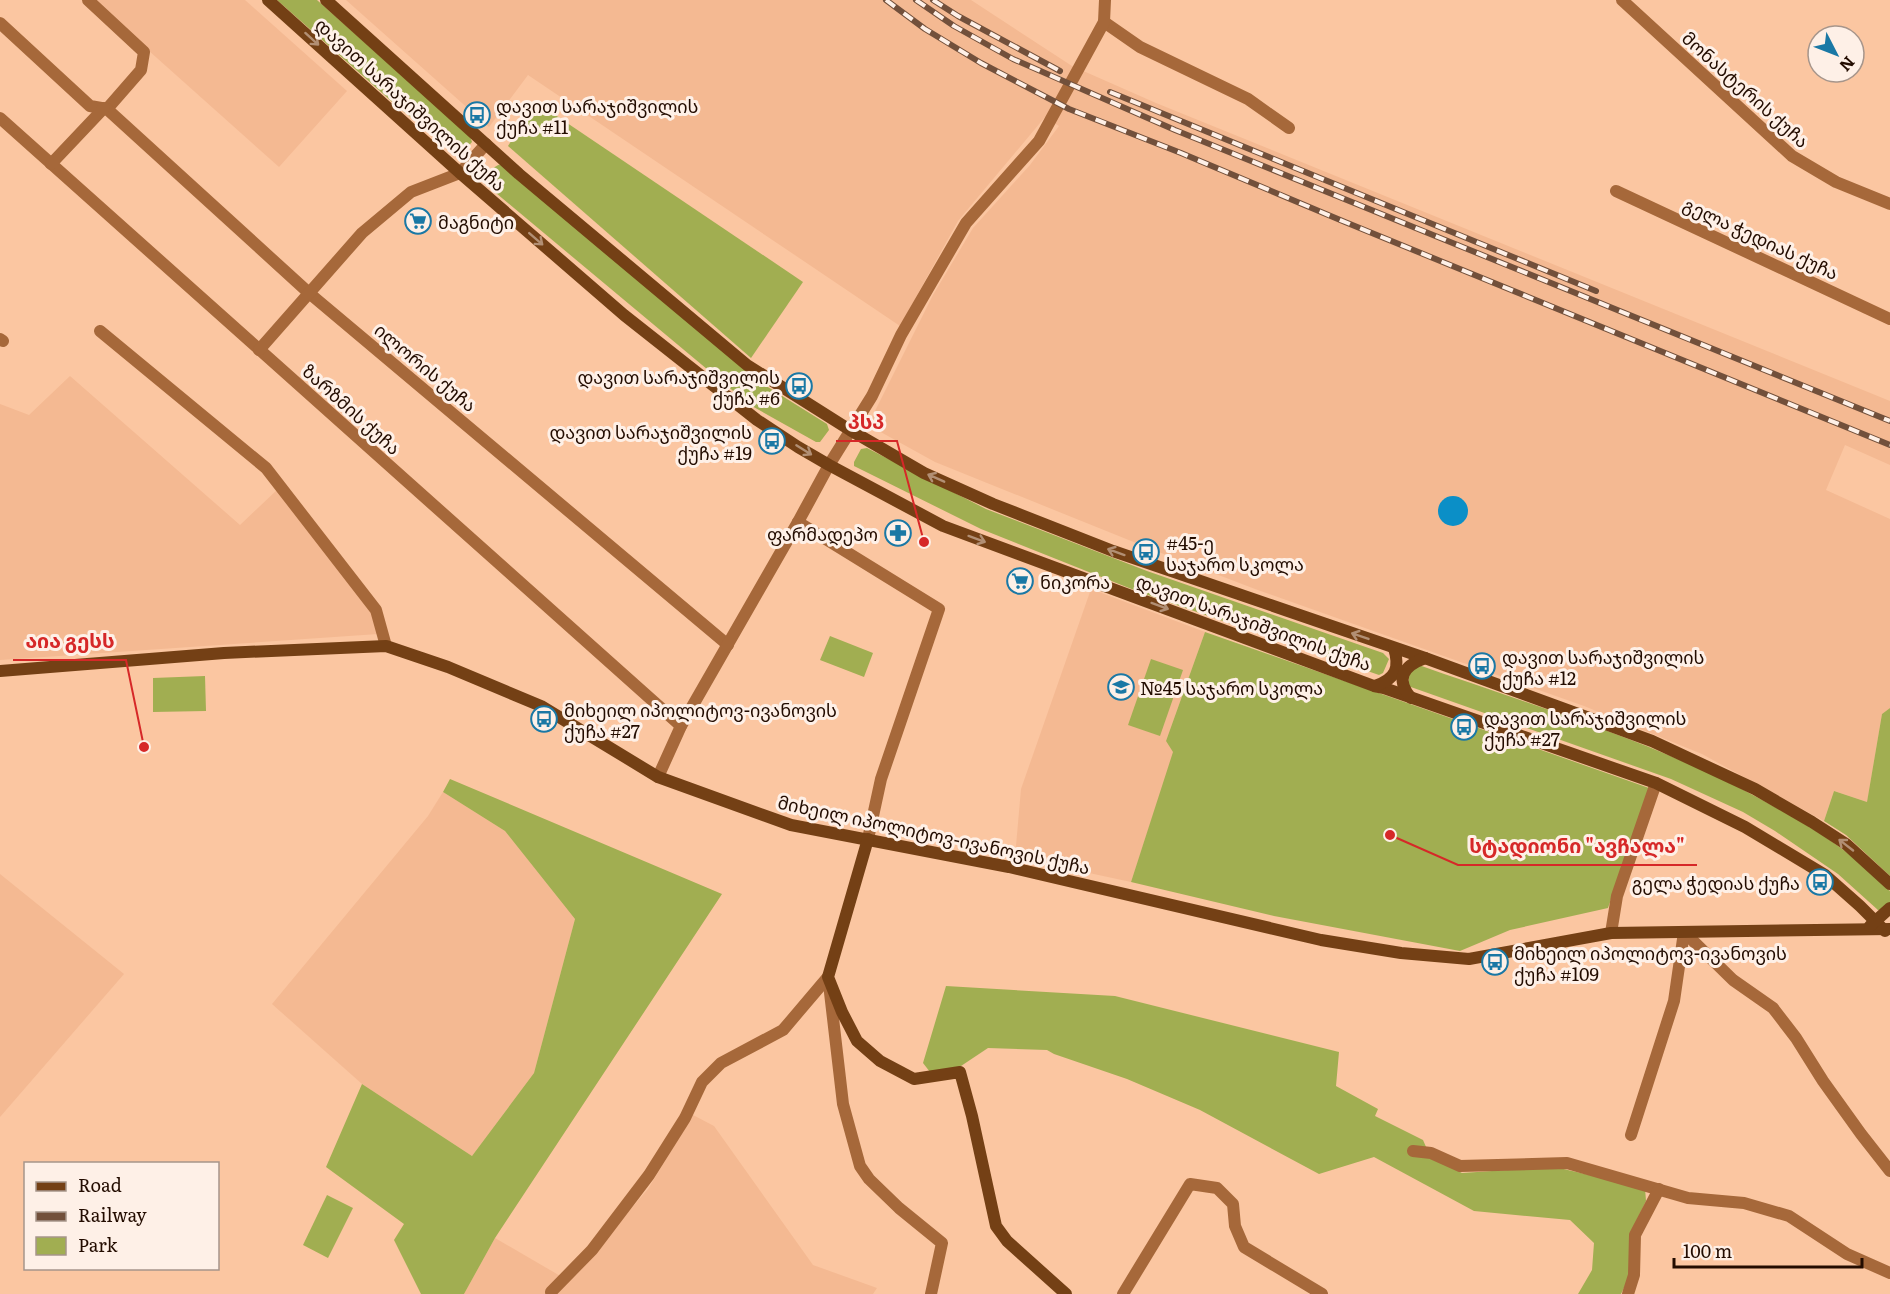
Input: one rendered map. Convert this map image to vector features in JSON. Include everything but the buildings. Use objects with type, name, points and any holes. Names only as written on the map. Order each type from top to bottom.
[{"type":"main road","name":"დავით სარაჯიშვილის ქუჩა","points":[[268,0],[460,173],[624,315],[757,420],[829,465],[943,526],[1374,686],[1656,783],[1745,827],[1825,875],[1881,929]]},
{"type":"main road","name":"დავით სარაჯიშვილის ქუჩა","points":[[326,0],[519,174],[747,365],[849,430],[924,473],[993,504],[1113,551],[1425,658],[1652,741],[1755,789],[1846,844],[1890,884]]},
{"type":"main road","name":"მიხეილ იპოლიტოვ-ივანოვის ქუჩა","points":[[0,671],[224,653],[386,646],[447,667],[541,706],[658,777],[791,825],[1010,867],[1321,940],[1401,953],[1469,959],[1611,933],[1881,929]]},
{"type":"main road","points":[[1374,686],[1386,682],[1395,673],[1398,660],[1394,648]]},
{"type":"main road","points":[[1411,698],[1403,689],[1402,677],[1408,667],[1425,658]]},
{"type":"main road","points":[[868,839],[828,977],[842,1012],[857,1041],[880,1061],[914,1079],[960,1072],[996,1226],[1007,1241],[1066,1294]]},
{"type":"main road","points":[[1881,929],[1890,908]]},
{"type":"street","points":[[51,164],[141,70],[144,52],[88,0]]},
{"type":"street","points":[[658,777],[681,726],[849,430],[872,396],[901,335],[966,223],[1039,141],[1104,22],[1105,0]]},
{"type":"street","name":"მონასტერის ქუჩა","points":[[1622,0],[1791,156],[1836,182],[1890,204]]},
{"type":"street","points":[[1104,22],[1140,47],[1248,99],[1289,128]]},
{"type":"street","name":"ილორის ქუჩა","points":[[0,23],[90,106],[105,108],[309,293],[729,645]]},
{"type":"street","name":"ზარზმის ქუჩა","points":[[0,118],[681,726]]},
{"type":"street","points":[[259,350],[362,233],[411,192],[460,173],[486,144]]},
{"type":"street","name":"გელა ჭედიას ქუჩა","points":[[1616,191],[1890,319]]},
{"type":"street","points":[[100,331],[266,468],[376,610],[386,646]]},
{"type":"street","points":[[798,522],[939,609],[881,779],[868,839]]},
{"type":"street","points":[[1611,933],[1617,896],[1656,783]]},
{"type":"street","points":[[1631,1135],[1674,1001],[1684,932]]},
{"type":"street","points":[[1684,932],[1733,980],[1773,1008],[1861,1134],[1890,1171]]},
{"type":"street","points":[[551,1292],[592,1250],[649,1175],[685,1118],[702,1082],[721,1063],[783,1030],[828,977]]},
{"type":"street","points":[[828,977],[843,1104],[860,1166],[869,1179],[899,1208],[942,1243],[931,1294]]},
{"type":"street","points":[[1413,1151],[1431,1153],[1460,1166],[1567,1163],[1688,1198],[1744,1203],[1789,1216],[1847,1254],[1890,1273]]},
{"type":"street","points":[[1123,1294],[1190,1184],[1217,1188],[1233,1204],[1235,1226],[1244,1247],[1322,1294]]},
{"type":"street","points":[[1628,1294],[1634,1275],[1635,1235],[1659,1189]]},
{"type":"shaded area","points":[[92,0],[245,0],[347,91],[279,167]]},
{"type":"shaded area","points":[[346,0],[971,0],[1072,66],[1156,103],[1890,401],[1890,465],[1845,445],[1826,490],[1890,519],[1890,708],[1882,714],[1867,802],[1834,791],[1824,821],[1702,754],[1584,706],[1255,589],[1156,551],[935,462],[868,425],[933,295],[973,228],[1030,165],[1059,126],[1045,117],[958,221],[900,326],[528,75],[489,127]]},
{"type":"shaded area","points":[[70,376],[240,525],[278,489],[368,601],[378,634],[0,660],[0,404],[29,415]]},
{"type":"shaded area","name":"№45 საჯარო სკოლა","points":[[1091,589],[1205,632],[1166,741],[1174,752],[1131,882],[1015,857],[1021,789]]},
{"type":"shaded area","points":[[443,792],[505,831],[575,919],[534,1073],[472,1156],[362,1084],[272,1004],[428,816]]},
{"type":"shaded area","points":[[0,874],[124,974],[0,1117]]},
{"type":"shaded area","points":[[693,1115],[714,1126],[813,1265],[877,1288],[873,1294],[464,1294],[495,1238],[569,1281],[648,1189]]},
{"type":"green space","points":[[277,0],[317,0],[470,136],[472,142],[462,153],[457,153],[399,108]]},
{"type":"green space","points":[[536,102],[803,282],[751,358],[508,146]]},
{"type":"green space","points":[[501,164],[763,384],[827,424],[829,430],[820,442],[816,442],[750,405],[484,183],[490,171]]},
{"type":"green space","points":[[867,448],[986,509],[1147,571],[1383,653],[1389,659],[1383,673],[1379,675],[1139,592],[981,529],[854,466],[861,449]]},
{"type":"green space","points":[[1205,632],[1649,788],[1608,908],[1510,930],[1460,951],[1274,916],[1131,882],[1173,752],[1166,741]]},
{"type":"green space","points":[[830,636],[873,653],[864,677],[820,660]]},
{"type":"green space","points":[[1151,659],[1183,670],[1160,736],[1128,725]]},
{"type":"green space","points":[[1416,664],[1637,742],[1723,780],[1800,822],[1846,852],[1890,891],[1890,903],[1883,910],[1878,910],[1838,874],[1775,831],[1743,812],[1671,779],[1408,686],[1410,668]]},
{"type":"green space","points":[[205,676],[206,711],[153,712],[153,678]]},
{"type":"green space","points":[[1890,708],[1890,876],[1846,835],[1824,821],[1834,791],[1867,802],[1882,714]]},
{"type":"green space","points":[[450,779],[722,894],[495,1238],[464,1294],[421,1294],[394,1240],[404,1224],[326,1167],[362,1084],[472,1156],[534,1073],[575,919],[505,831],[443,792]]},
{"type":"green space","points":[[946,986],[1115,996],[1339,1052],[1336,1086],[1378,1109],[1375,1116],[1423,1140],[1430,1156],[1462,1173],[1555,1167],[1645,1188],[1646,1201],[1629,1236],[1630,1276],[1621,1294],[1578,1294],[1592,1270],[1594,1243],[1570,1220],[1474,1211],[1374,1157],[1319,1174],[1200,1110],[1127,1079],[1047,1050],[988,1048],[955,1070],[930,1072],[923,1063]]},
{"type":"green space","points":[[327,1195],[353,1208],[328,1258],[303,1245]]},
{"type":"water","points":[[1453,496],[1463,501],[1468,511],[1463,521],[1453,526],[1443,521],[1438,511],[1443,501]]},
{"type":"railway","points":[[886,0],[925,29],[981,63],[1069,109],[1890,445]]},
{"type":"railway","points":[[916,0],[954,26],[1013,59],[1175,130],[1890,421]]},
{"type":"railway","points":[[933,0],[1060,71]]},
{"type":"railway","points":[[1110,92],[1596,291]]},
{"type":"place","name":"დავით სარაჯიშვილის ქუჩა #11","points":[[477,115]]},
{"type":"place","name":"მაგნიტი","points":[[418,221]]},
{"type":"place","name":"დავით სარაჯიშვილის ქუჩა #6","points":[[799,386]]},
{"type":"place","name":"დავით სარაჯიშვილის ქუჩა #19","points":[[772,441]]},
{"type":"place","name":"ფარმადეპო","points":[[898,533]]},
{"type":"place","name":"პსპ","points":[[924,542]]},
{"type":"place","name":"#45-ე საჯარო სკოლა","points":[[1146,552]]},
{"type":"place","name":"ნიკორა","points":[[1020,581]]},
{"type":"place","name":"დავით სარაჯიშვილის ქუჩა #12","points":[[1482,666]]},
{"type":"place","name":"№45 საჯარო სკოლა","points":[[1121,687]]},
{"type":"place","name":"მიხეილ იპოლიტოვ-ივანოვის ქუჩა #27","points":[[544,719]]},
{"type":"place","name":"დავით სარაჯიშვილის ქუჩა #27","points":[[1464,727]]},
{"type":"place","name":"აია გესს","points":[[144,747]]},
{"type":"place","name":"სტადიონი \"ავჩალა\"","points":[[1390,835]]},
{"type":"place","name":"გელა ჭედიას ქუჩა","points":[[1820,882]]},
{"type":"place","name":"მიხეილ იპოლიტოვ-ივანოვის ქუჩა #109","points":[[1495,962]]}]
